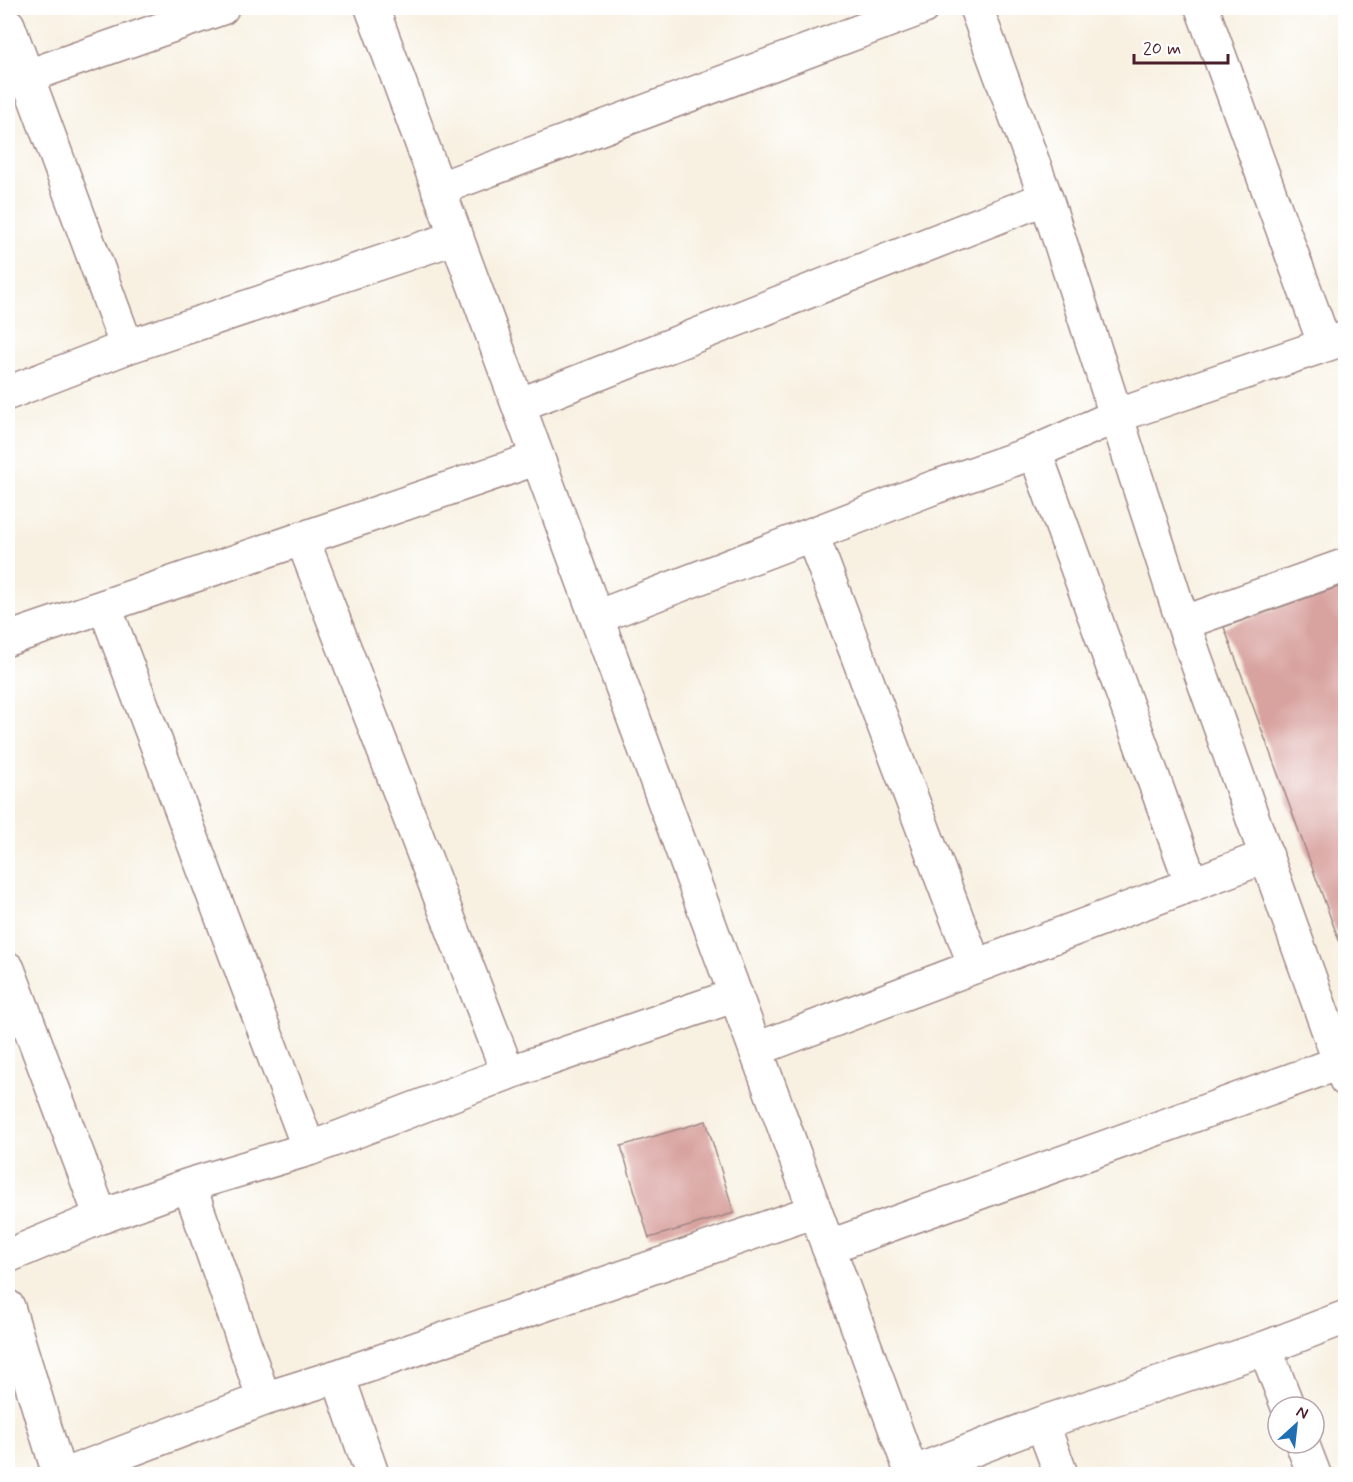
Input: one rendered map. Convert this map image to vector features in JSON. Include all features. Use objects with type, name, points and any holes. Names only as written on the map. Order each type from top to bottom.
[{"type":"street","points":[[17,80],[222,8]]},
{"type":"street","points":[[372,8],[757,1049],[911,1474],[1042,1423],[1265,1348],[1346,1317]]},
{"type":"street","points":[[438,189],[922,8]]},
{"type":"street","points":[[828,1247],[1342,1071],[1183,623],[1046,198],[976,8]]},
{"type":"street","points":[[597,617],[935,487],[1035,452],[1116,416],[1335,342],[1202,8]]},
{"type":"street","points":[[8,25],[17,80],[127,347]]},
{"type":"street","points":[[519,405],[1046,198]]},
{"type":"street","points":[[8,393],[127,347],[457,237]]},
{"type":"street","points":[[1035,452],[1192,885]]},
{"type":"street","points":[[8,639],[538,458]]},
{"type":"street","points":[[812,535],[975,966]]},
{"type":"street","points":[[302,538],[508,1073]]},
{"type":"street","points":[[1183,623],[1346,565]]},
{"type":"street","points":[[105,607],[309,1149]]},
{"type":"street","points":[[757,1049],[1267,856]]},
{"type":"street","points":[[8,969],[101,1217]]},
{"type":"street","points":[[8,1256],[101,1217],[189,1185],[309,1149],[508,1073],[736,994]]},
{"type":"street","points":[[189,1185],[264,1399]]},
{"type":"street","points":[[67,1474],[264,1399],[338,1376],[815,1210]]},
{"type":"street","points":[[8,1307],[59,1474]]},
{"type":"street","points":[[1265,1348],[1283,1395]]},
{"type":"street","points":[[338,1376],[372,1474]]},
{"type":"street","points":[[1042,1423],[1060,1474]]},
{"type":"street","points":[[1307,1455],[1314,1474]]},
{"type":"building","points":[[1346,584],[1346,957],[1345,957],[1224,627]]},
{"type":"building","points":[[706,1121],[734,1213],[649,1238],[621,1146]]}]
